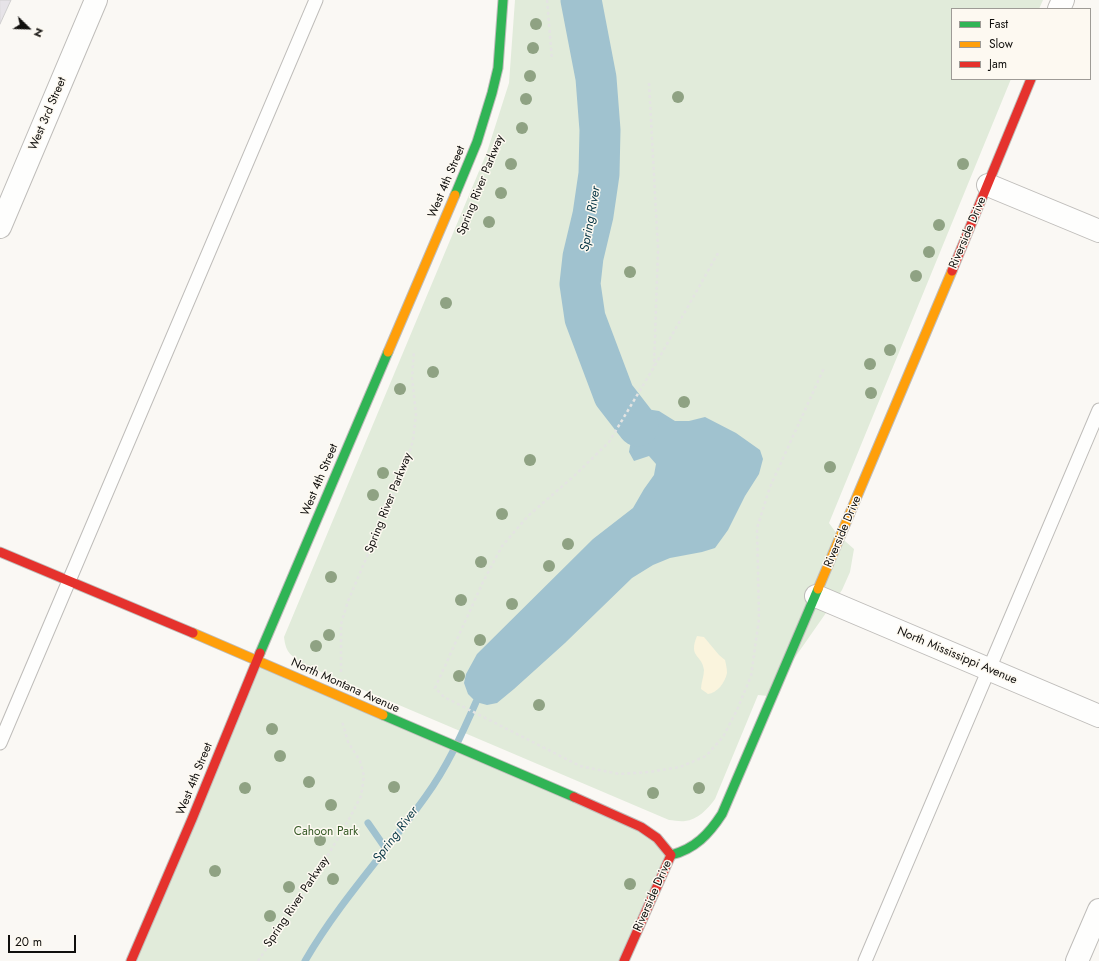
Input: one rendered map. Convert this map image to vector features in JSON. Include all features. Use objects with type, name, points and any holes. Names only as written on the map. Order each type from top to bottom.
[{"type":"street","name":"West 3rd Street","points":[[0,227],[96,0]]},
{"type":"street","name":"West 4th Street","points":[[131,961],[192,819],[257,660],[478,142],[498,68],[503,0]]},
{"type":"street","name":"Riverside Drive","points":[[624,961],[671,855],[693,848],[714,827],[722,815],[816,596],[1031,80]]},
{"type":"street","points":[[988,185],[1099,231]]},
{"type":"street","name":"North Montana Avenue","points":[[0,552],[257,660],[341,698],[627,820],[652,833],[671,855]]},
{"type":"street","name":"North Mississippi Avenue","points":[[816,596],[1099,716]]},
{"type":"street","points":[[1077,961],[1099,910]]},
{"type":"lane","points":[[0,743],[316,0]]},
{"type":"lane","points":[[865,961],[1099,410]]},
{"type":"path","points":[[547,0],[552,60]]},
{"type":"path","points":[[649,83],[658,250],[654,367]]},
{"type":"path","points":[[718,253],[654,367],[609,442],[574,476],[528,516],[502,546],[482,584],[435,688],[444,697],[456,704],[580,766],[619,774],[650,772],[680,767],[706,756],[723,737],[737,710],[751,676],[759,619],[757,528],[770,486],[824,368]]},
{"type":"path","name":"Spring River Parkway","points":[[258,961],[308,889],[361,796],[364,776],[360,761],[348,742],[341,714],[341,624],[348,601],[406,464],[413,440],[416,414],[412,378],[413,353],[415,346]]},
{"type":"green space","points":[[515,0],[1043,0],[1039,8],[951,8],[951,80],[1011,80],[829,523],[837,534],[854,549],[850,572],[842,590],[768,696],[758,695],[715,799],[709,807],[694,819],[681,821],[669,820],[305,665],[290,654],[286,647],[284,637],[487,152],[509,83]]},
{"type":"green space","name":"Cahoon Park","points":[[257,660],[627,820],[671,855],[624,961],[131,961]]},
{"type":"sand","points":[[697,636],[704,637],[725,660],[726,665],[727,673],[722,684],[717,690],[708,694],[701,689],[704,670],[694,648]]},
{"type":"water","points":[[646,409],[659,411],[675,421],[689,421],[705,417],[736,433],[760,450],[763,459],[759,474],[745,496],[728,530],[715,548],[670,558],[653,565],[632,578],[565,643],[497,703],[487,705],[476,702],[468,694],[464,683],[466,674],[477,654],[593,539],[633,508],[654,475],[656,464],[649,456],[634,461],[629,452],[635,429]]},
{"type":"building","points":[[0,0],[11,0],[0,24]]},
{"type":"waterway","name":"Spring River","points":[[581,0],[596,78],[600,130],[599,174],[593,215],[583,257],[580,284],[585,318],[614,395],[638,426]]},
{"type":"waterway","name":"Spring River","points":[[305,961],[333,918],[434,785],[454,750],[476,702]]},
{"type":"waterway","points":[[368,823],[386,849]]},
{"type":"traffic: fast","points":[[455,195],[477,142],[492,93],[498,68],[503,0]]},
{"type":"traffic: fast","points":[[260,653],[388,352]]},
{"type":"traffic: fast","points":[[671,855],[687,849],[701,840],[722,814],[818,589]]},
{"type":"traffic: fast","points":[[383,715],[574,797]]},
{"type":"traffic: slow","points":[[388,352],[455,195]]},
{"type":"traffic: slow","points":[[818,589],[952,271]]},
{"type":"traffic: slow","points":[[193,633],[383,715]]},
{"type":"traffic: jam","points":[[952,271],[1031,80]]},
{"type":"traffic: jam","points":[[0,552],[193,633]]},
{"type":"traffic: jam","points":[[131,961],[192,819],[260,653]]},
{"type":"traffic: jam","points":[[574,797],[641,827],[657,838],[671,855]]},
{"type":"traffic: jam","points":[[624,961],[671,855]]}]
